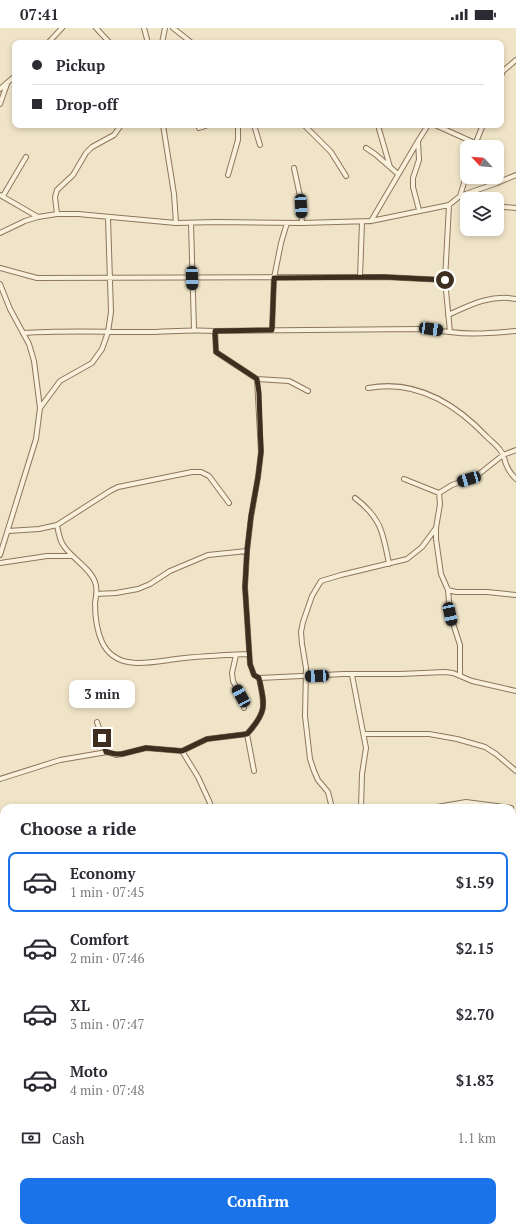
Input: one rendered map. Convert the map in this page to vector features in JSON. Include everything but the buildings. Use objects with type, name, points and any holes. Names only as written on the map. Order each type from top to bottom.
[{"type":"street","points":[[51,40],[62,28]]},
{"type":"street","points":[[96,28],[107,40]]},
{"type":"street","points":[[144,28],[147,40]]},
{"type":"street","points":[[163,40],[166,28]]},
{"type":"street","points":[[173,28],[188,40]]},
{"type":"street","points":[[504,71],[516,60]]},
{"type":"street","points":[[0,89],[12,79]]},
{"type":"street","points":[[0,104],[7,84]]},
{"type":"street","points":[[57,214],[55,197],[57,190],[73,175],[86,153],[92,147],[114,135],[119,128]]},
{"type":"street","points":[[163,128],[173,187],[176,223]]},
{"type":"street","points":[[228,175],[238,140],[238,128]]},
{"type":"street","points":[[255,128],[260,145]]},
{"type":"street","points":[[307,128],[331,152],[346,176]]},
{"type":"street","points":[[371,221],[426,128]]},
{"type":"street","points":[[441,128],[464,140]]},
{"type":"street","points":[[476,140],[482,128]]},
{"type":"street","points":[[379,129],[391,168]]},
{"type":"street","points":[[418,141],[419,160],[413,178],[413,186],[419,210]]},
{"type":"street","points":[[366,148],[398,174]]},
{"type":"street","points":[[26,157],[1,196],[38,216]]},
{"type":"street","points":[[294,168],[300,196],[302,223]]},
{"type":"street","points":[[471,192],[497,184],[516,175]]},
{"type":"street","points":[[0,233],[38,216],[57,214],[78,214],[108,218],[176,223],[362,222],[449,205],[460,196]]},
{"type":"street","points":[[449,205],[445,280],[450,332]]},
{"type":"street","points":[[504,206],[516,208]]},
{"type":"street","points":[[40,408],[60,381],[92,363],[102,348],[108,332],[111,312],[108,218]]},
{"type":"street","points":[[360,277],[362,222]]},
{"type":"street","points":[[191,223],[194,329]]},
{"type":"street","points":[[272,330],[274,278],[281,243],[287,223]]},
{"type":"street","points":[[0,268],[37,278],[384,277],[445,280]]},
{"type":"street","points":[[0,284],[10,309],[29,344],[34,361],[40,408],[36,439],[0,555]]},
{"type":"street","points":[[448,315],[480,301],[505,297],[516,299]]},
{"type":"street","points":[[23,333],[50,331],[150,332],[194,329],[215,331],[420,329],[465,334],[516,331]]},
{"type":"street","points":[[215,331],[217,354],[257,379],[289,381],[308,391]]},
{"type":"street","points":[[257,379],[259,393],[261,452],[251,516],[245,587],[249,654],[252,672],[254,675],[259,678],[445,672],[472,681],[516,691]]},
{"type":"street","points":[[368,388],[410,388],[426,392],[459,410],[481,429],[501,450],[506,464],[516,479]]},
{"type":"street","points":[[439,493],[452,485],[479,474],[503,455],[516,450]]},
{"type":"street","points":[[8,531],[39,529],[57,525],[118,487],[192,472],[201,472],[209,476],[229,503]]},
{"type":"street","points":[[404,479],[439,493]]},
{"type":"street","points":[[439,493],[440,504],[436,528],[441,574],[448,590],[450,614],[460,644],[460,676]]},
{"type":"street","points":[[355,498],[372,513],[378,521],[384,537],[389,564]]},
{"type":"street","points":[[57,525],[62,542],[92,576],[96,583],[95,611],[102,641],[106,650],[111,655],[118,659],[138,664],[159,663],[176,659],[249,654]]},
{"type":"street","points":[[331,804],[328,792],[318,780],[310,759],[305,716],[306,668],[301,632],[306,612],[321,581],[412,557],[422,547],[436,528]]},
{"type":"street","points":[[96,594],[138,590],[170,571],[208,555],[247,551]]},
{"type":"street","points":[[0,563],[47,556],[74,556]]},
{"type":"street","points":[[448,590],[456,592],[487,592],[516,595]]},
{"type":"street","points":[[236,655],[232,673],[233,681],[241,696],[244,708]]},
{"type":"street","points":[[352,675],[366,748],[362,774],[361,804]]},
{"type":"street","points":[[0,779],[60,760],[106,752],[122,754],[146,748],[182,751],[207,739],[247,734],[258,722],[264,707],[259,678]]},
{"type":"street","points":[[97,722],[106,752]]},
{"type":"street","points":[[247,734],[254,771]]},
{"type":"street","points":[[364,734],[429,734],[457,739],[485,747],[516,771]]},
{"type":"street","points":[[182,751],[198,777],[210,804]]},
{"type":"street","points":[[454,804],[466,802],[481,804]]},
{"type":"route","points":[[102,738],[106,752],[116,754],[133,752],[146,748],[182,751],[214,737],[247,734],[262,715],[264,707],[261,684],[259,678],[252,672],[250,664],[245,587],[251,516],[261,452],[259,393],[257,379],[217,354],[215,331],[272,330],[274,278],[384,277],[445,280]]}]
